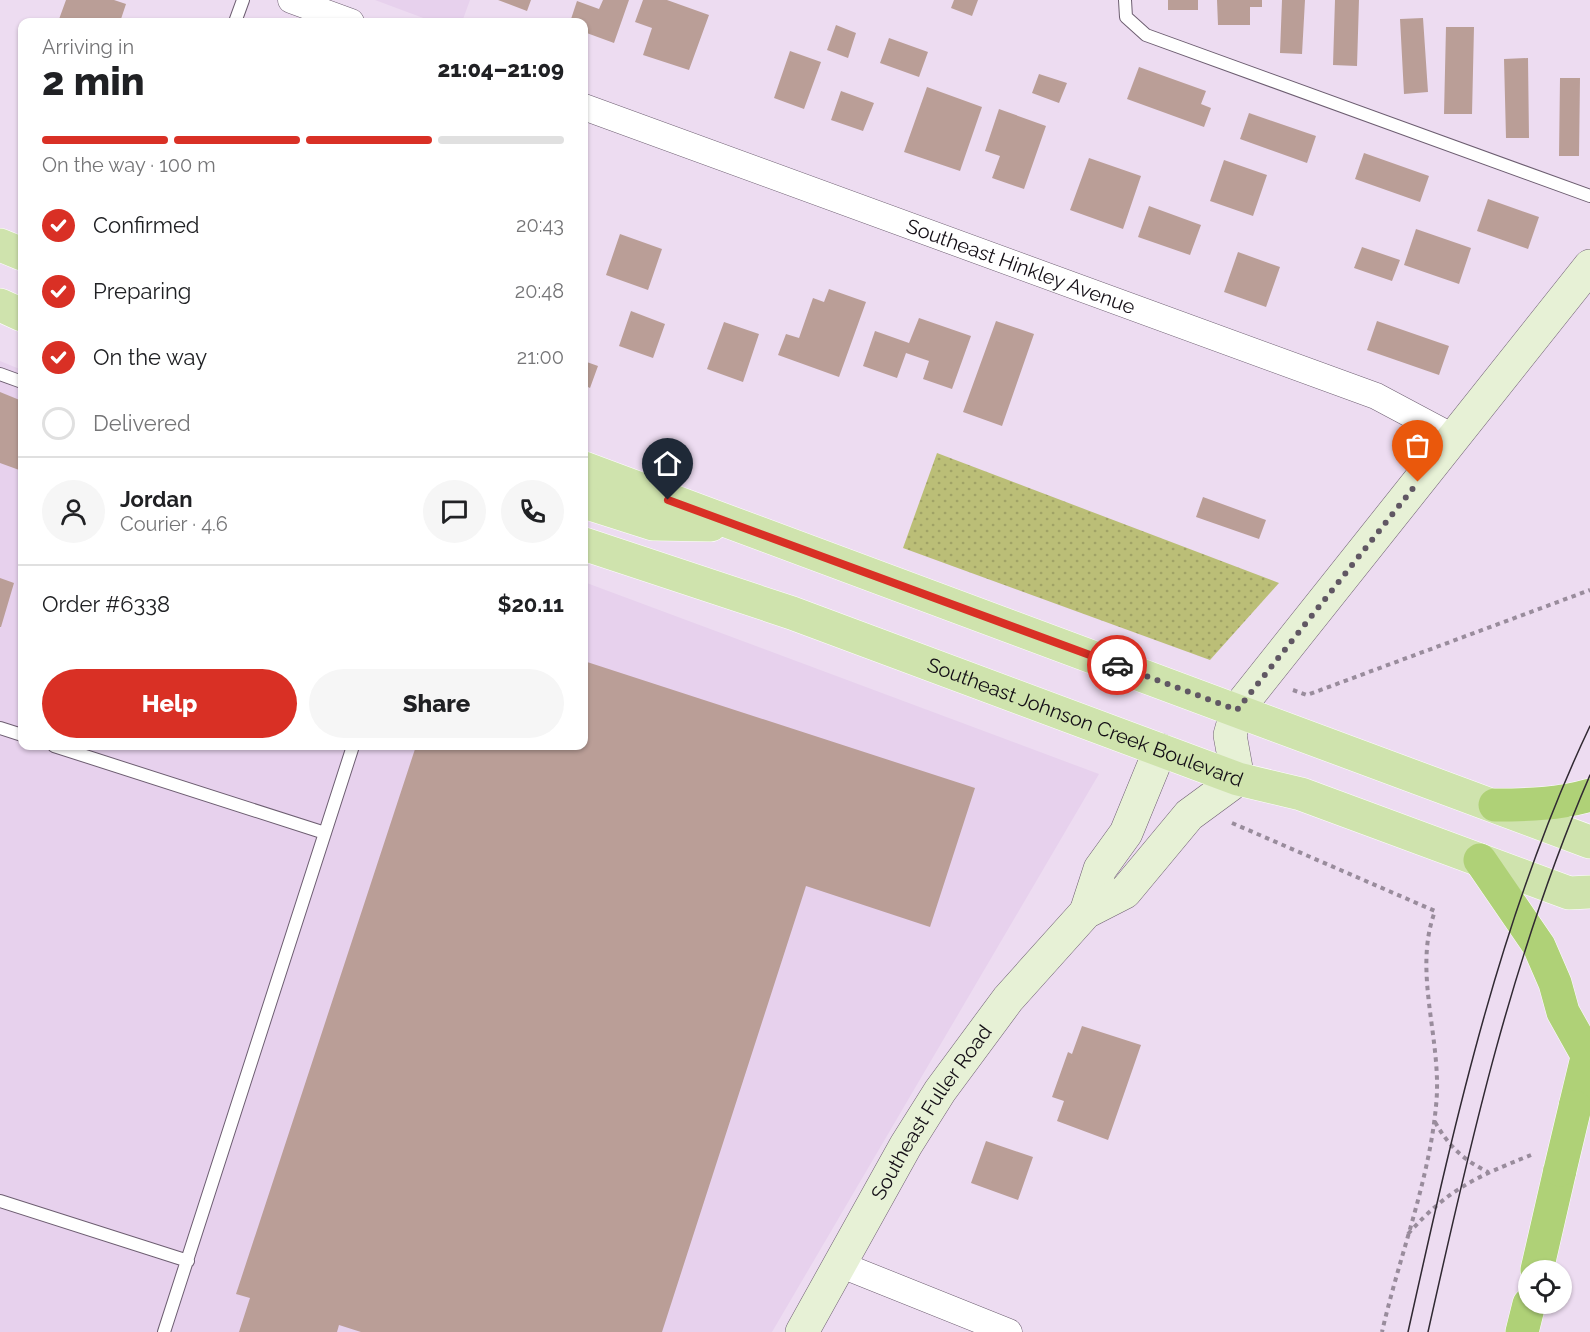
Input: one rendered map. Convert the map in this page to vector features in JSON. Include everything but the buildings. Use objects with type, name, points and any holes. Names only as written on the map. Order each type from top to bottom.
[{"type":"highway","points":[[1495,806],[1536,805],[1570,801],[1590,795]]},
{"type":"highway","points":[[1480,860],[1539,946],[1555,983],[1563,1012],[1589,1050],[1539,1260]]},
{"type":"highway","points":[[1522,1332],[1526,1314]]},
{"type":"main road","points":[[0,245],[18,252]]},
{"type":"main road","points":[[0,305],[18,313]]},
{"type":"main road","points":[[0,317],[18,322]]},
{"type":"main road","points":[[588,470],[1590,842]]},
{"type":"main road","points":[[588,503],[653,524],[733,525]]},
{"type":"main road","name":"Southeast Johnson Creek Boulevard","points":[[588,545],[792,613],[1238,779],[1301,794],[1569,893],[1590,892]]},
{"type":"street","points":[[291,0],[340,18]]},
{"type":"street","name":"Southeast Hinkley Avenue","points":[[588,108],[1376,396],[1454,437]]},
{"type":"street","points":[[1238,779],[1230,735],[1237,710],[1590,266]]},
{"type":"street","name":"Southeast Fuller Road","points":[[1086,912],[1101,869],[1126,833],[1160,750]]},
{"type":"street","name":"Southeast Fuller Road","points":[[802,1332],[940,1090],[1027,975],[1086,912],[1125,892],[1189,815],[1238,779]]},
{"type":"street","points":[[839,1264],[1009,1332]]},
{"type":"lane","points":[[236,18],[243,0]]},
{"type":"lane","points":[[1125,0],[1126,17],[1146,35],[1590,196]]},
{"type":"lane","points":[[0,374],[18,381]]},
{"type":"lane","points":[[0,728],[18,734]]},
{"type":"lane","points":[[66,750],[325,833]]},
{"type":"lane","points":[[164,1332],[352,750]]},
{"type":"lane","points":[[0,1201],[188,1261]]},
{"type":"path","points":[[1307,695],[1590,590]]},
{"type":"path","points":[[1230,822],[1435,911],[1426,943],[1437,1104],[1382,1332]]},
{"type":"path","points":[[1407,1234],[1433,1206],[1488,1172],[1467,1162],[1442,1135],[1434,1121]]},
{"type":"shaded area","points":[[375,0],[470,0],[463,18],[423,18]]},
{"type":"shaded area","points":[[0,361],[18,368],[18,750],[588,750],[588,583],[1099,774],[772,1332],[0,1332]]},
{"type":"green space","points":[[937,453],[1279,583],[1210,660],[903,548]]},
{"type":"tram line","points":[[1408,1332],[1443,1177],[1482,1024],[1530,873],[1558,799],[1590,726]]},
{"type":"tram line","points":[[1428,1332],[1477,1120],[1516,980],[1538,911],[1590,775]]},
{"type":"way so far","points":[[1117,665],[1237,710],[1418,482]]},
{"type":"route","points":[[668,500],[1117,665]]}]
